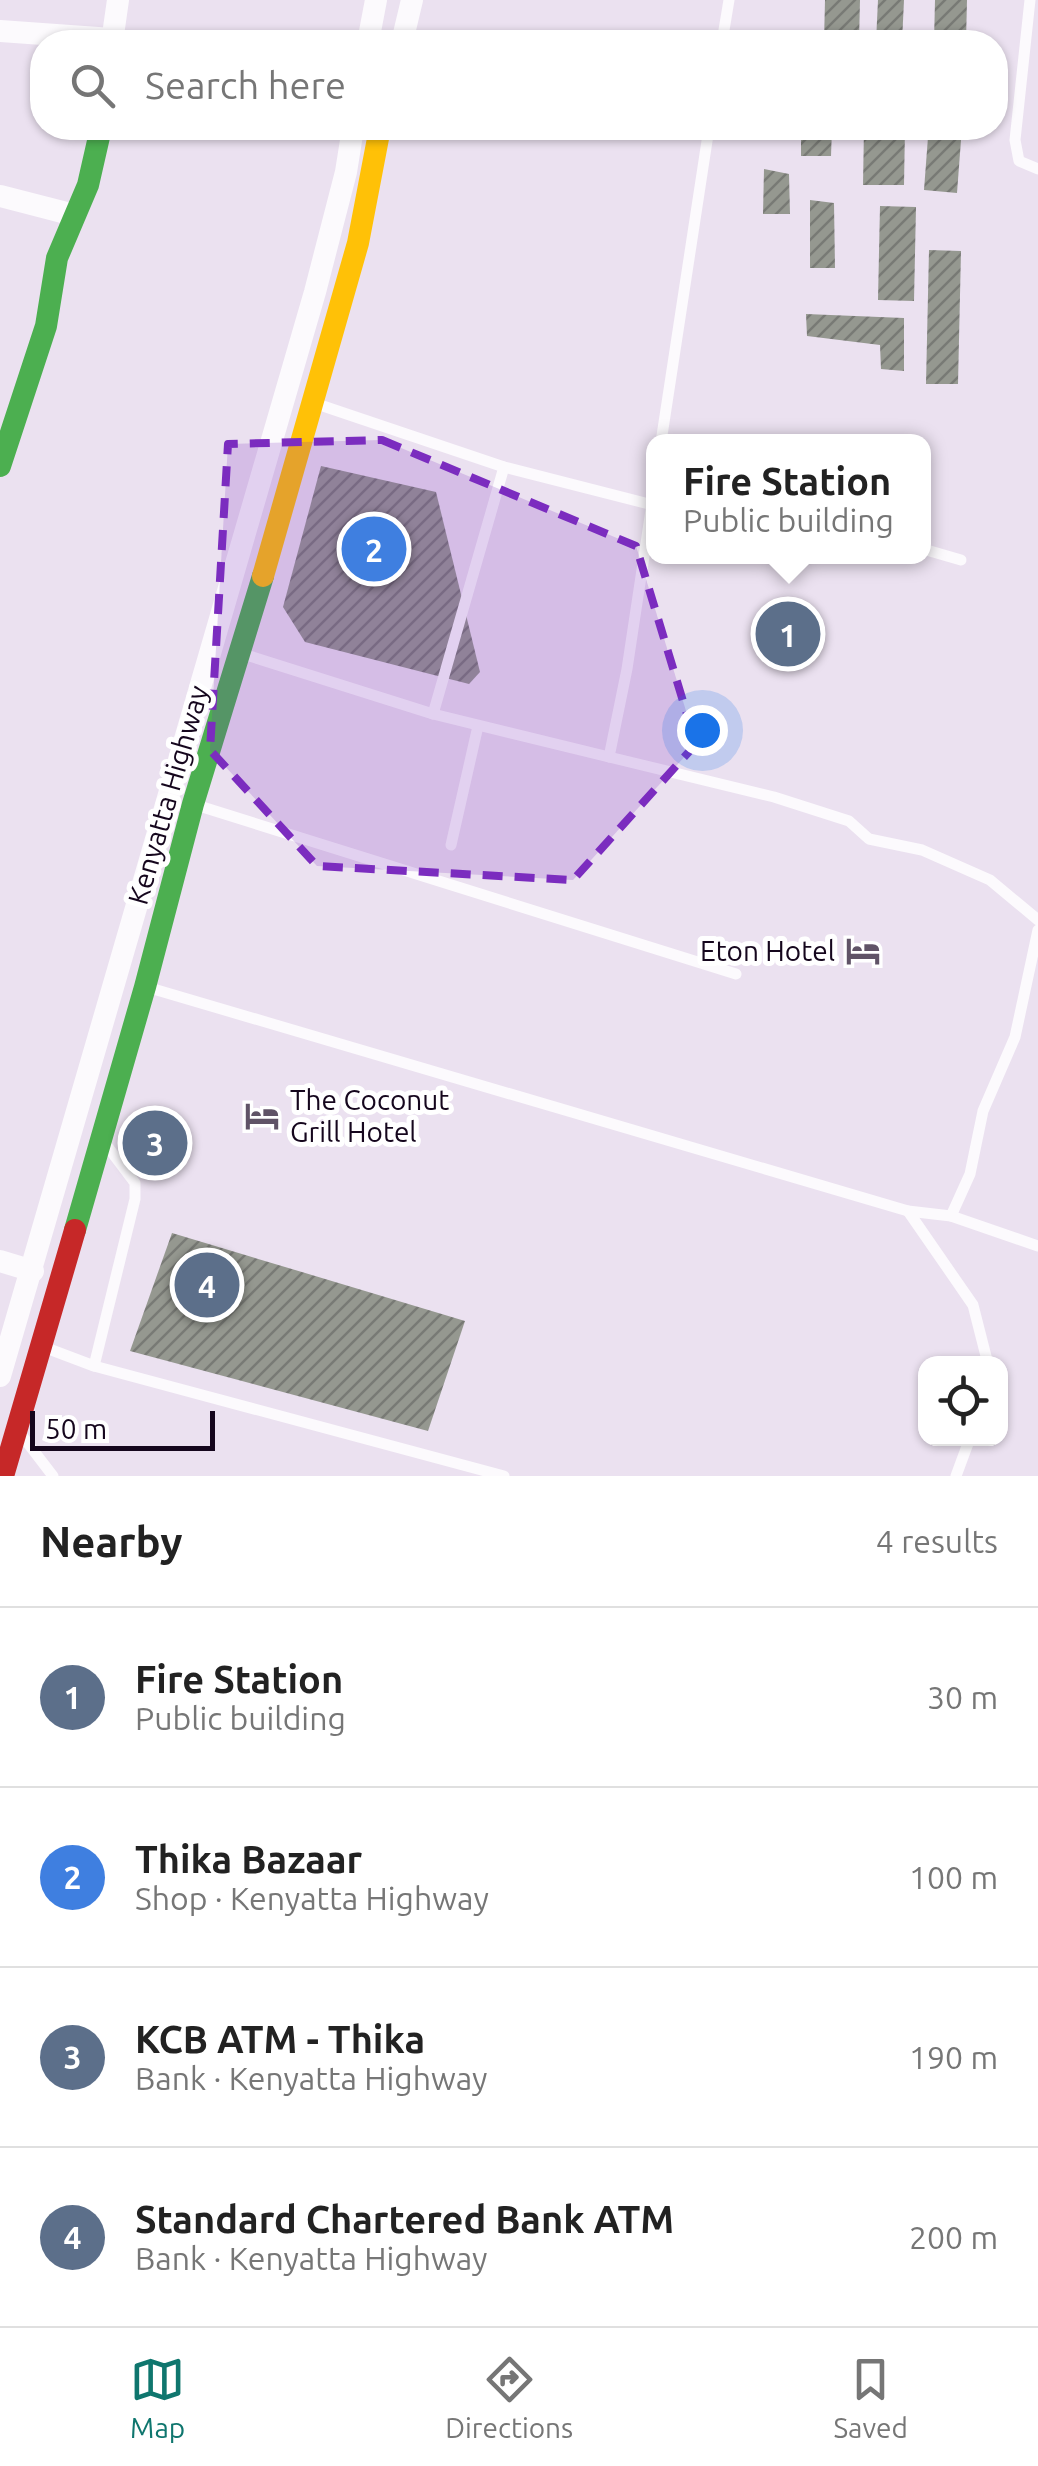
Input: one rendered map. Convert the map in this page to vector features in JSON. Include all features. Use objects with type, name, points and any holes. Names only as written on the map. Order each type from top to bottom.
[{"type":"street","points":[[114,30],[118,0]]},
{"type":"street","points":[[370,30],[376,0]]},
{"type":"street","points":[[405,30],[412,0]]},
{"type":"street","points":[[0,31],[30,34]]},
{"type":"street","points":[[0,466],[46,326],[57,258],[88,184],[98,140]]},
{"type":"street","name":"Kenyatta Highway","points":[[0,1376],[315,292],[351,140]]},
{"type":"street","name":"Kenyatta Highway","points":[[3,1476],[145,987],[193,804],[241,653],[358,243],[378,140]]},
{"type":"street","points":[[0,196],[74,216]]},
{"type":"street","points":[[0,1261],[33,1270]]},
{"type":"lane","points":[[724,30],[728,0]]},
{"type":"lane","points":[[1030,0],[1015,140],[1019,161],[1038,169]]},
{"type":"lane","points":[[663,434],[707,140]]},
{"type":"lane","points":[[313,402],[504,467],[646,503]]},
{"type":"lane","points":[[432,714],[504,467]]},
{"type":"lane","points":[[609,758],[646,544]]},
{"type":"lane","points":[[931,551],[961,560]]},
{"type":"lane","points":[[241,653],[432,714],[774,796],[848,820],[870,838],[922,850],[990,880],[1038,920]]},
{"type":"lane","points":[[451,846],[478,726]]},
{"type":"lane","points":[[193,804],[736,974]]},
{"type":"lane","points":[[950,1216],[970,1174],[984,1110],[1014,1037],[1038,930]]},
{"type":"lane","points":[[145,987],[908,1211],[950,1216],[1038,1246]]},
{"type":"lane","points":[[94,1366],[136,1182],[101,1139]]},
{"type":"lane","points":[[908,1211],[973,1305],[986,1356]]},
{"type":"lane","points":[[40,1346],[94,1366],[504,1476]]},
{"type":"lane","points":[[17,1429],[54,1476]]},
{"type":"lane","points":[[956,1476],[967,1446]]},
{"type":"highlighted area","points":[[382,440],[636,546],[696,744],[573,880],[317,866],[210,750],[228,444]]},
{"type":"building","points":[[825,0],[860,0],[859,30],[824,30]]},
{"type":"building","points":[[878,0],[904,0],[903,30],[877,30]]},
{"type":"building","points":[[935,0],[967,0],[966,30],[934,30]]},
{"type":"building","points":[[801,140],[832,140],[831,156],[801,156]]},
{"type":"building","points":[[864,140],[905,140],[904,185],[863,185]]},
{"type":"building","points":[[928,140],[961,140],[957,193],[924,190]]},
{"type":"building","points":[[764,169],[789,174],[790,214],[763,214]]},
{"type":"building","points":[[810,200],[834,203],[835,268],[810,268]]},
{"type":"building","points":[[880,206],[916,207],[914,301],[878,300]]},
{"type":"building","points":[[929,250],[961,251],[958,384],[926,384]]},
{"type":"building","points":[[806,314],[904,318],[904,371],[881,369],[880,345],[807,336]]},
{"type":"building","points":[[321,466],[436,492],[480,672],[469,684],[305,642],[283,607]]},
{"type":"building","points":[[172,1233],[465,1321],[428,1431],[130,1351]]},
{"type":"traffic: fast","points":[[0,466],[46,326],[57,258],[88,185],[98,140]]},
{"type":"traffic: fast","points":[[75,1230],[193,804],[263,576]]},
{"type":"traffic: slow","points":[[263,576],[358,243],[378,140]]},
{"type":"traffic: jam","points":[[3,1476],[75,1230]]},
{"type":"place","name":"Thika Bazaar","points":[[374,549]]},
{"type":"place","name":"Fire Station","points":[[788,634]]},
{"type":"place","name":"Eton Hotel","points":[[863,951]]},
{"type":"place","name":"The Coconut Grill Hotel","points":[[262,1116]]},
{"type":"place","name":"KCB ATM - Thika","points":[[155,1143]]},
{"type":"place","name":"Standard Chartered Bank ATM","points":[[207,1285]]}]
